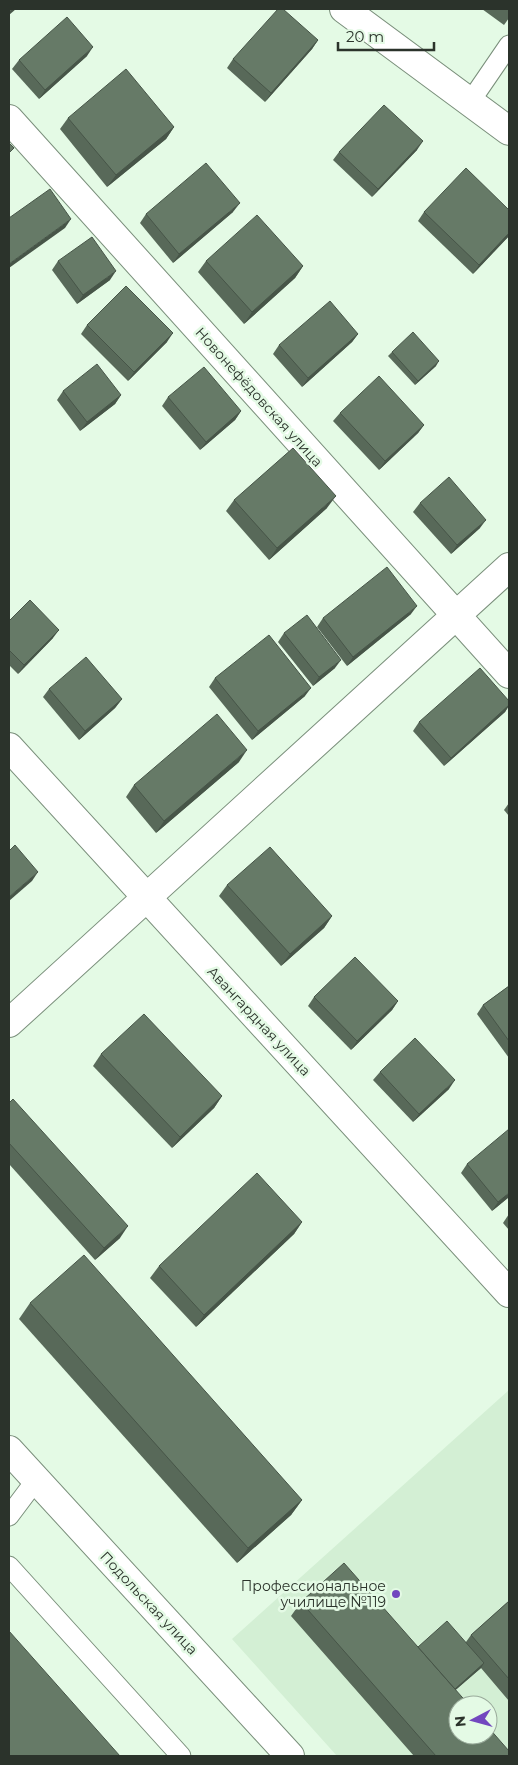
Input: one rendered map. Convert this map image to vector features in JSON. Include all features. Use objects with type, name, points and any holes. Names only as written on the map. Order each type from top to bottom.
[{"type":"street","points":[[344,9],[509,131]]},
{"type":"street","name":"Новонефёдовская улица","points":[[9,120],[509,674]]},
{"type":"street","points":[[9,1023],[509,567]]},
{"type":"street","name":"Авангардная улица","points":[[9,747],[509,1293]]},
{"type":"street","name":"Подольская улица","points":[[9,1450],[290,1756]]},
{"type":"lane","points":[[470,102],[509,45]]},
{"type":"lane","points":[[9,1516],[36,1480]]},
{"type":"lane","points":[[9,1566],[181,1756]]},
{"type":"shaded area","name":"Профессиональное училище №119","points":[[509,1390],[509,1756],[337,1756],[232,1639]]},
{"type":"building","points":[[278,9],[283,9],[318,40],[271,93],[233,59]]},
{"type":"building","points":[[67,17],[93,47],[45,90],[19,60]]},
{"type":"building","points":[[126,69],[174,127],[116,175],[68,118]]},
{"type":"building","points":[[384,105],[423,141],[378,189],[339,152]]},
{"type":"building","points":[[9,143],[14,148],[9,153]]},
{"type":"building","points":[[206,163],[240,203],[179,254],[146,214]]},
{"type":"building","points":[[466,168],[509,210],[509,233],[479,265],[424,212]]},
{"type":"building","points":[[50,189],[71,219],[9,264],[9,218]]},
{"type":"building","points":[[257,215],[303,266],[252,312],[206,261]]},
{"type":"building","points":[[92,237],[116,271],[83,295],[58,261]]},
{"type":"building","points":[[126,286],[173,333],[134,372],[87,325]]},
{"type":"building","points":[[330,301],[358,334],[308,378],[279,345]]},
{"type":"building","points":[[413,332],[439,361],[418,381],[392,352]]},
{"type":"building","points":[[97,364],[121,395],[87,422],[63,391]]},
{"type":"building","points":[[204,367],[241,411],[206,442],[168,397]]},
{"type":"building","points":[[379,376],[424,425],[385,461],[340,413]]},
{"type":"building","points":[[293,448],[336,496],[277,548],[234,500]]},
{"type":"building","points":[[449,477],[486,520],[457,545],[420,503]]},
{"type":"building","points":[[387,567],[417,606],[353,657],[323,618]]},
{"type":"building","points":[[30,600],[59,630],[24,665],[9,650],[9,621]]},
{"type":"building","points":[[307,615],[341,660],[319,677],[284,633]]},
{"type":"building","points":[[269,635],[311,688],[258,731],[215,678]]},
{"type":"building","points":[[86,657],[122,699],[85,731],[49,689]]},
{"type":"building","points":[[480,668],[509,701],[509,705],[451,758],[419,722]]},
{"type":"building","points":[[217,714],[247,750],[164,821],[134,785]]},
{"type":"building","points":[[15,845],[38,872],[9,897],[9,851]]},
{"type":"building","points":[[270,847],[332,916],[290,954],[227,885]]},
{"type":"building","points":[[355,957],[398,1001],[357,1041],[314,997]]},
{"type":"building","points":[[509,986],[509,1041],[483,1005]]},
{"type":"building","points":[[144,1014],[222,1096],[180,1137],[101,1054]]},
{"type":"building","points":[[415,1038],[455,1080],[419,1114],[380,1072]]},
{"type":"building","points":[[13,1099],[128,1226],[104,1248],[9,1143],[9,1103]]},
{"type":"building","points":[[509,1129],[509,1193],[498,1202],[467,1164]]},
{"type":"building","points":[[257,1173],[302,1222],[204,1315],[159,1266]]},
{"type":"building","points":[[84,1255],[302,1500],[248,1548],[30,1303]]},
{"type":"building","points":[[344,1563],[460,1695],[448,1695],[448,1745],[498,1745],[498,1738],[509,1751],[509,1756],[436,1756],[301,1602]]},
{"type":"building","points":[[509,1601],[509,1679],[471,1635]]},
{"type":"building","points":[[447,1621],[484,1663],[455,1689],[418,1647]]},
{"type":"building","points":[[9,1631],[120,1756],[9,1756]]},
{"type":"place","name":"Профессиональное училище №119","points":[[396,1594]]}]
